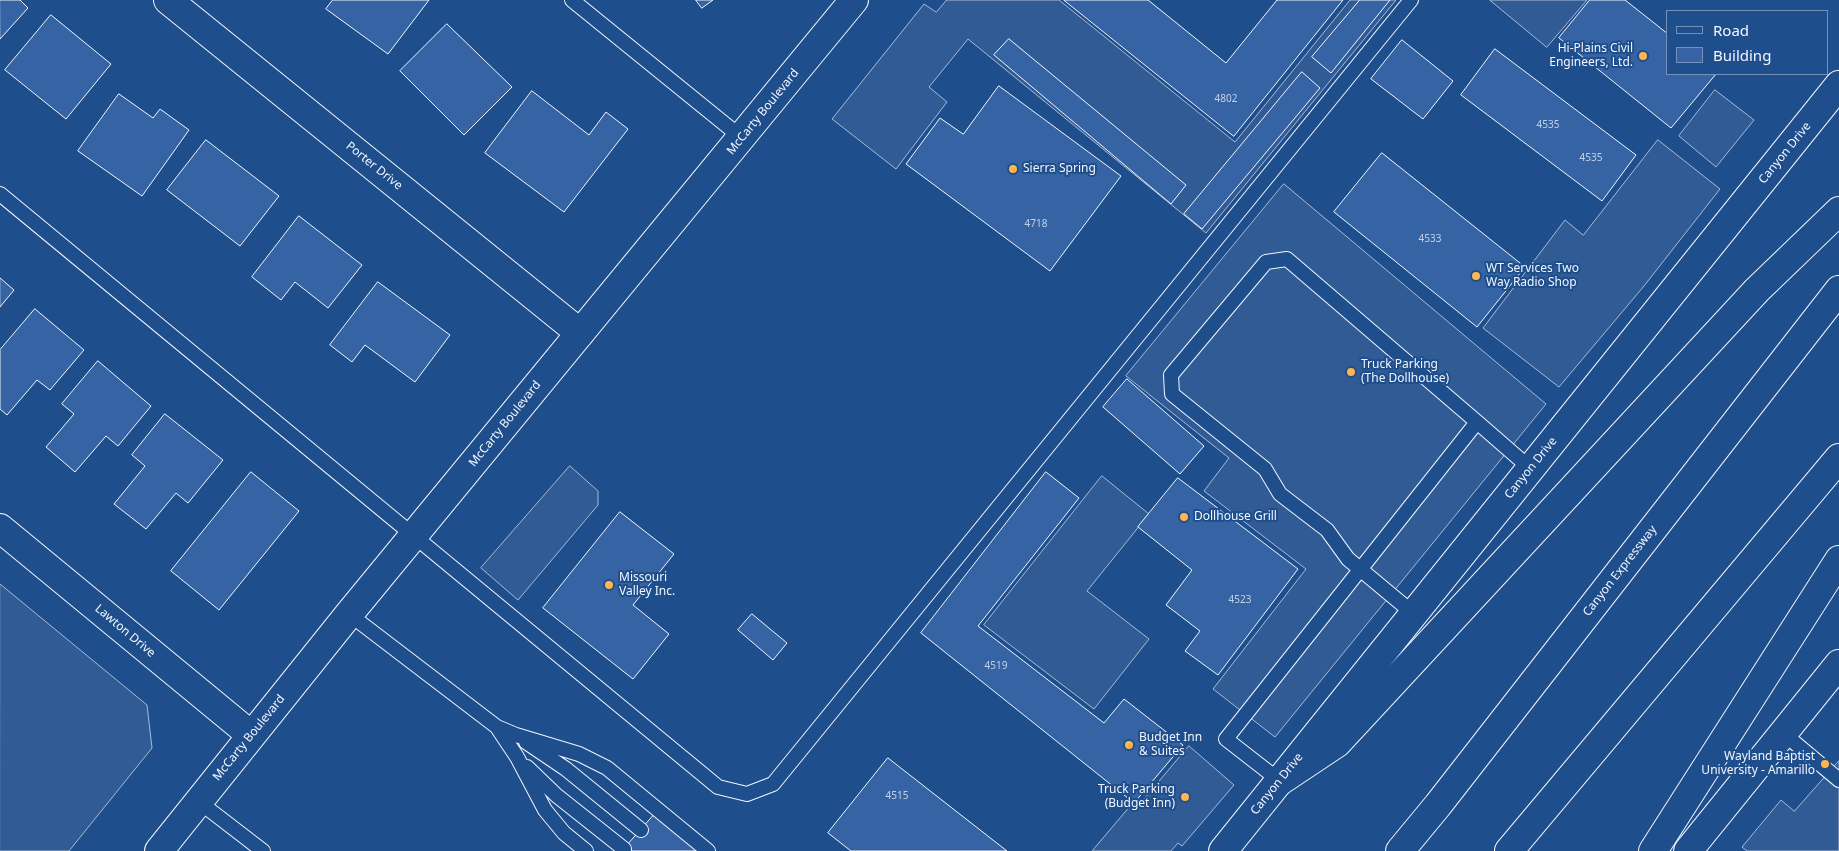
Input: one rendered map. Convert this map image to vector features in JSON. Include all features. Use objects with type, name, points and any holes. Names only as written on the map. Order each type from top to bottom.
[{"type":"main road","name":"Porter Drive","points":[[168,0],[580,333]]},
{"type":"main road","name":"McCarty Boulevard","points":[[159,851],[349,614],[854,0]]},
{"type":"main road","name":"Canyon Drive","points":[[1223,851],[1839,85]]},
{"type":"main road","points":[[1280,781],[1337,743],[1757,290],[1839,211]]},
{"type":"main road","name":"Canyon Expressway","points":[[1400,851],[1444,798],[1839,290]]},
{"type":"main road","points":[[1509,851],[1839,458]]},
{"type":"main road","name":"Lawton Drive","points":[[0,528],[251,735]]},
{"type":"main road","points":[[1653,851],[1839,560]]},
{"type":"main road","points":[[1688,851],[1839,664]]},
{"type":"lane","points":[[572,0],[742,138]]},
{"type":"lane","points":[[0,194],[718,787],[747,794],[773,784],[1411,0]]},
{"type":"lane","points":[[1414,614],[1348,559],[1327,530],[1280,494],[1265,469],[1172,394],[1170,375],[1266,262],[1287,259],[1531,469]]},
{"type":"lane","points":[[1280,781],[1226,739],[1477,422]]},
{"type":"lane","points":[[349,614],[497,727],[516,735],[579,754],[606,768],[708,851]]},
{"type":"lane","points":[[497,727],[517,757],[546,810],[564,833],[586,851]]},
{"type":"lane","points":[[1783,733],[1839,780]]},
{"type":"lane","points":[[516,735],[566,770],[641,830]]},
{"type":"lane","points":[[517,757],[556,795],[624,848]]},
{"type":"lane","points":[[198,801],[263,851]]},
{"type":"shaded area","points":[[947,0],[1059,0],[1235,142],[1350,0],[1396,0],[1206,233],[968,39],[929,87],[947,102],[896,169],[832,119],[924,4],[936,12]]},
{"type":"shaded area","points":[[1490,0],[1587,0],[1547,47]]},
{"type":"shaded area","points":[[1715,90],[1754,120],[1716,167],[1679,136]]},
{"type":"shaded area","points":[[1658,140],[1720,189],[1644,286],[1559,387],[1483,328],[1565,220],[1583,235]]},
{"type":"shaded area","name":"Truck Parking (The Dollhouse)","points":[[1284,184],[1546,404],[1275,737],[1213,689],[1306,569],[1204,491],[1229,458],[1126,376]]},
{"type":"shaded area","points":[[570,466],[598,491],[598,505],[518,600],[481,568]]},
{"type":"shaded area","points":[[1102,476],[1149,514],[1087,591],[1149,639],[1094,709],[984,625]]},
{"type":"shaded area","points":[[0,584],[147,705],[152,748],[69,851],[0,851]]},
{"type":"shaded area","name":"Truck Parking (Budget Inn)","points":[[1189,746],[1234,785],[1182,846],[1178,843],[1171,851],[1092,851],[1131,805],[1136,808]]},
{"type":"shaded area","points":[[1839,761],[1839,851],[1747,851],[1742,847],[1781,800],[1794,811]]},
{"type":"building","points":[[0,0],[20,0],[28,8],[0,39]]},
{"type":"building","points":[[333,0],[429,0],[388,54],[326,9]]},
{"type":"building","points":[[696,0],[713,0],[702,8]]},
{"type":"building","points":[[1064,0],[1148,0],[1226,63],[1277,0],[1343,0],[1234,136]]},
{"type":"building","points":[[1360,0],[1390,0],[1331,73],[1312,57]]},
{"type":"building","points":[[1590,0],[1625,0],[1666,32],[1666,75],[1715,75],[1671,128],[1559,38]]},
{"type":"building","points":[[51,15],[111,64],[66,119],[5,70]]},
{"type":"building","points":[[447,24],[512,87],[464,135],[400,71]]},
{"type":"building","points":[[1009,39],[1186,185],[1171,204],[994,55]]},
{"type":"building","points":[[1402,40],[1453,81],[1423,119],[1371,79]]},
{"type":"building","points":[[1495,49],[1636,155],[1602,201],[1461,95]]},
{"type":"building","points":[[1302,72],[1320,88],[1202,229],[1184,214]]},
{"type":"building","points":[[999,86],[1121,176],[1050,271],[906,164],[940,118],[963,134]]},
{"type":"building","points":[[532,91],[589,135],[606,112],[628,129],[564,212],[485,153]]},
{"type":"building","points":[[119,94],[153,118],[160,109],[189,130],[142,196],[78,151]]},
{"type":"building","points":[[206,140],[279,196],[240,246],[167,190]]},
{"type":"building","points":[[1382,153],[1525,267],[1477,327],[1334,212]]},
{"type":"building","points":[[299,216],[362,265],[328,308],[295,282],[281,300],[252,277]]},
{"type":"building","points":[[0,278],[14,290],[0,307]]},
{"type":"building","points":[[378,282],[450,335],[415,382],[365,345],[352,362],[330,345]]},
{"type":"building","points":[[35,309],[84,350],[50,390],[37,380],[7,415],[0,409],[0,350]]},
{"type":"building","points":[[98,361],[151,406],[118,446],[106,436],[75,472],[46,447],[74,414],[62,404]]},
{"type":"building","points":[[1127,379],[1204,446],[1180,474],[1103,407]]},
{"type":"building","points":[[165,414],[223,460],[188,503],[176,493],[146,529],[114,504],[145,466],[132,455]]},
{"type":"building","points":[[251,472],[299,511],[219,610],[171,571]]},
{"type":"building","points":[[1046,472],[1079,498],[978,626],[1104,723],[1124,699],[1183,745],[1134,803],[921,633]]},
{"type":"building","points":[[1178,478],[1298,569],[1218,675],[1185,651],[1200,631],[1166,605],[1192,570],[1138,527]]},
{"type":"building","points":[[620,512],[674,554],[633,605],[669,634],[633,679],[543,608]]},
{"type":"building","points":[[752,614],[787,643],[773,660],[738,630]]},
{"type":"building","points":[[888,758],[1007,851],[851,851],[828,833]]},
{"type":"building","points":[[654,815],[697,851],[622,851]]},
{"type":"place","name":"Hi-Plains Civil Engineers, Ltd.","points":[[1643,56]]},
{"type":"place","name":"Sierra Spring","points":[[1013,169]]},
{"type":"place","name":"WT Services Two Way Radio Shop","points":[[1476,276]]},
{"type":"place","name":"Truck Parking (The Dollhouse)","points":[[1351,372]]},
{"type":"place","name":"Dollhouse Grill","points":[[1184,517]]},
{"type":"place","name":"Missouri Valley Inc.","points":[[609,585]]},
{"type":"place","name":"Budget Inn & Suites","points":[[1129,745]]},
{"type":"place","name":"Wayland Baptist University - Amarillo","points":[[1825,764]]},
{"type":"place","name":"Truck Parking (Budget Inn)","points":[[1185,797]]}]
